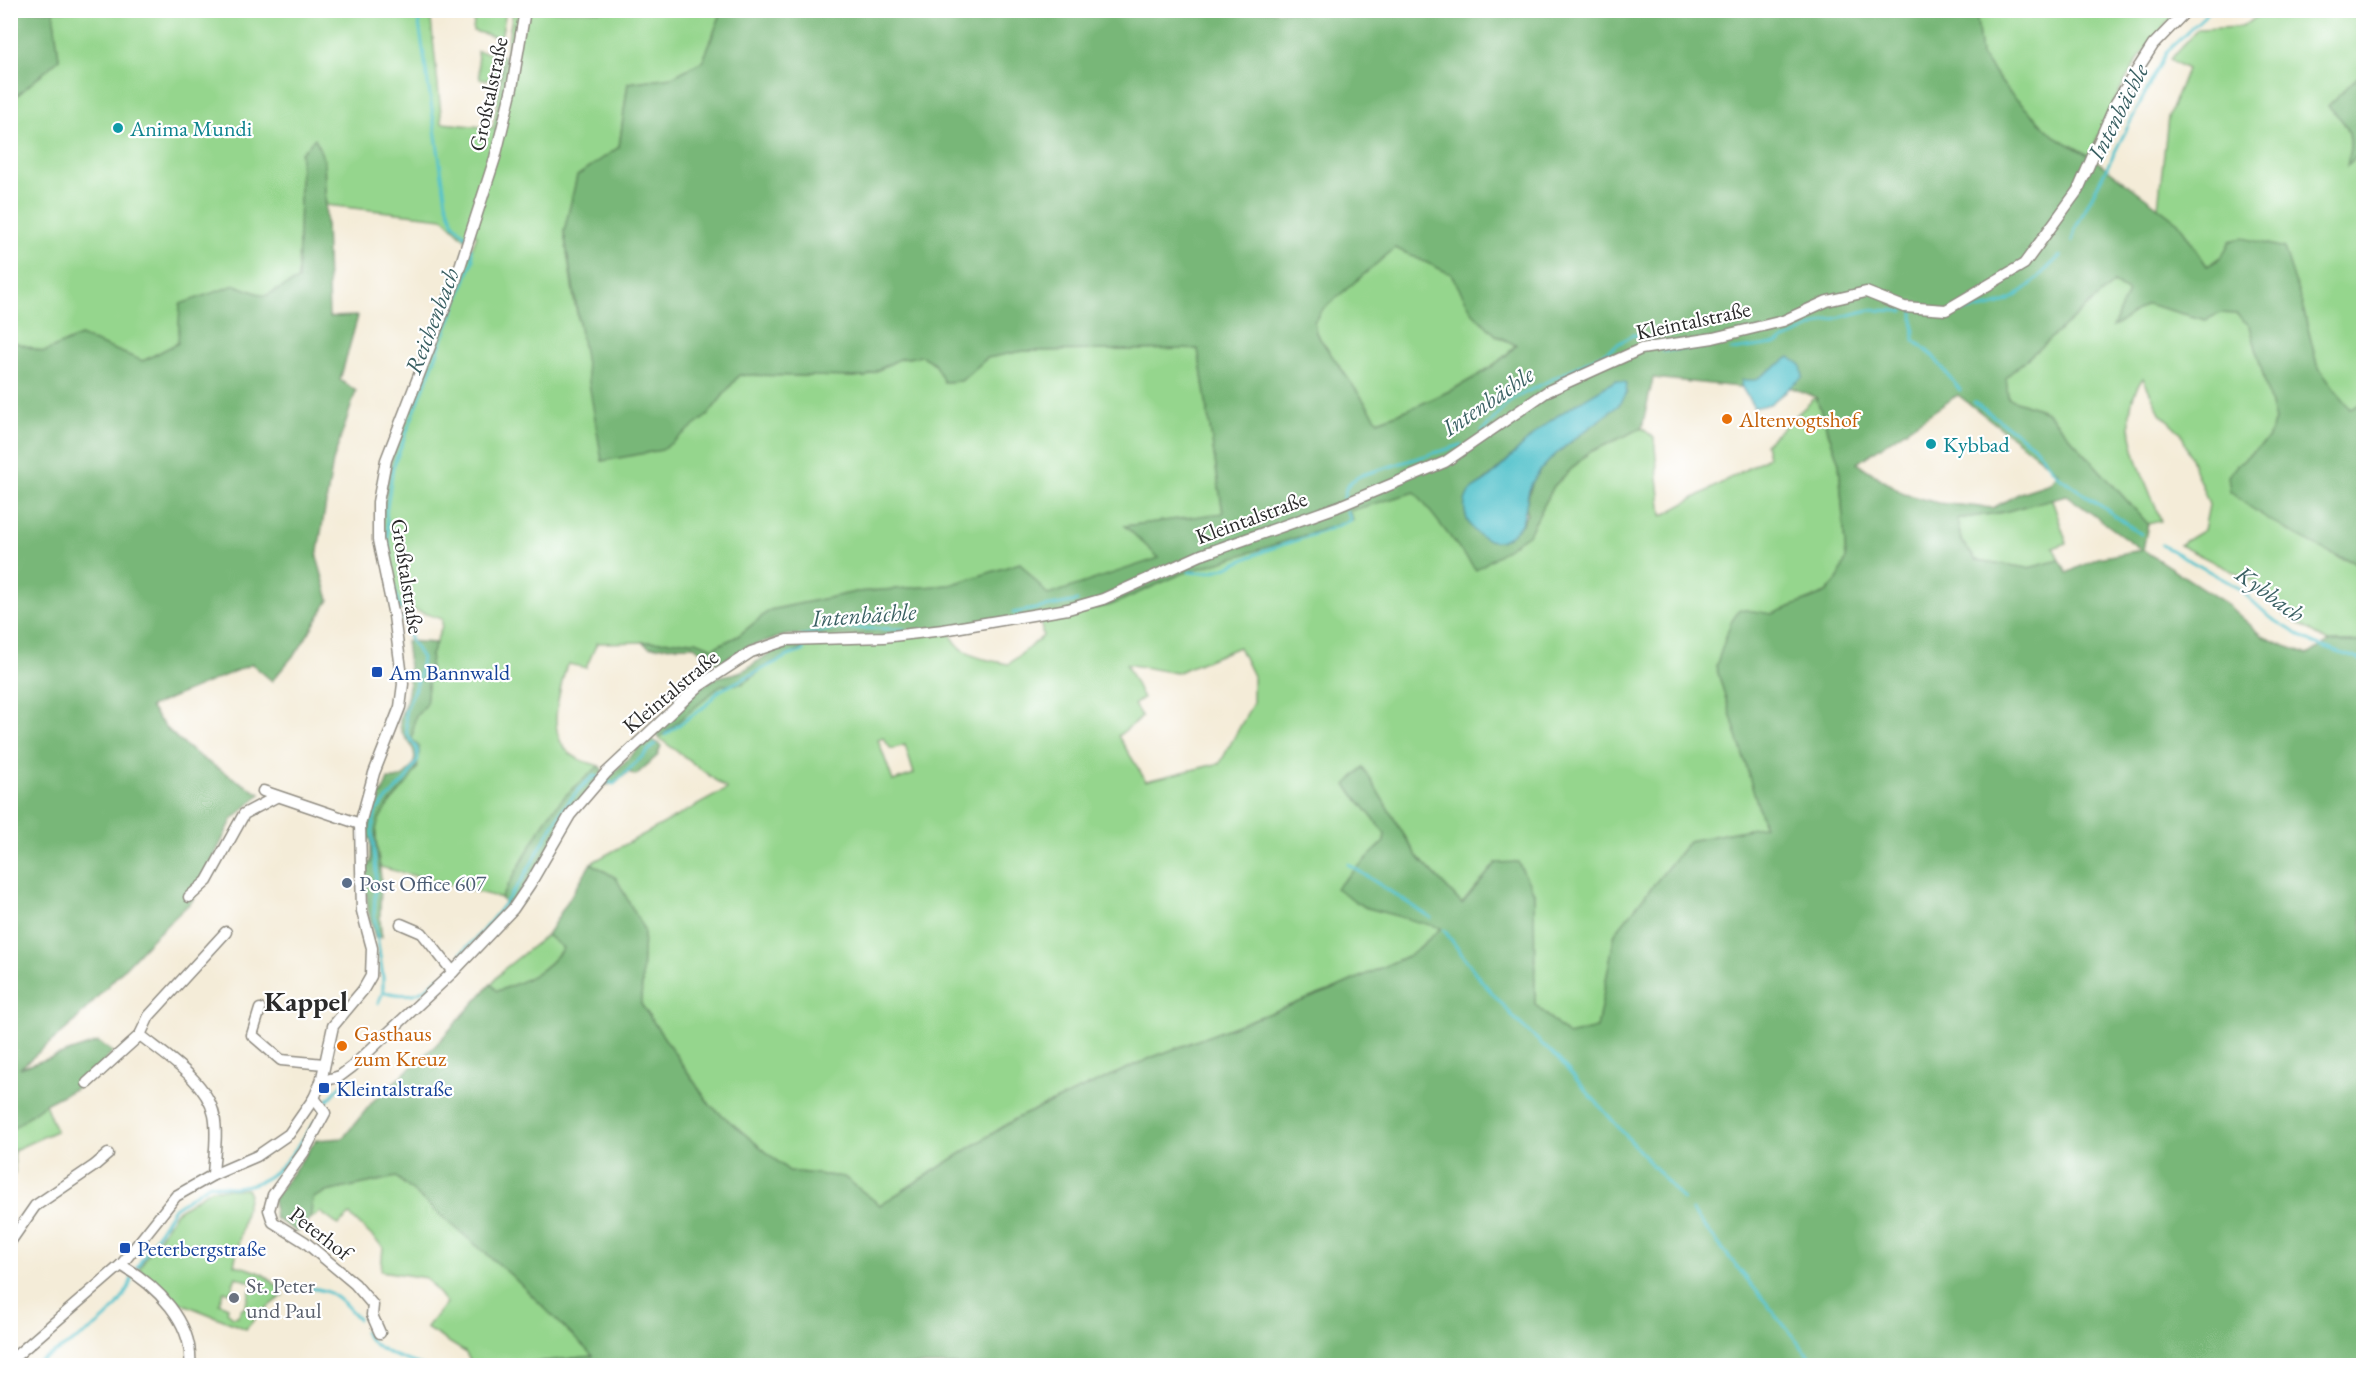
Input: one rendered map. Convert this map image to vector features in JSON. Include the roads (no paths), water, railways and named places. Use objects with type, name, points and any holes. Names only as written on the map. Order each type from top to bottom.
[{"type":"street","name":"Großtalstraße","points":[[15,1358],[129,1270],[176,1196],[213,1175],[278,1144],[318,1104],[333,1026],[363,990],[371,976],[373,963],[362,911],[360,824],[374,773],[400,706],[403,684],[394,616],[378,540],[378,502],[386,460],[472,233],[501,135],[525,10]]},
{"type":"street","name":"Kleintalstraße","points":[[321,1082],[340,1076],[352,1067],[453,972],[513,909],[570,815],[606,772],[671,711],[720,670],[751,652],[787,640],[884,637],[943,630],[1068,609],[1103,598],[1201,555],[1336,507],[1445,462],[1548,390],[1641,349],[1713,338],[1783,321],[1827,301],[1866,292],[1904,307],[1946,310],[2024,264],[2078,190],[2116,103],[2153,45],[2187,10]]},
{"type":"street","points":[[262,791],[276,797],[306,803],[360,824]]},
{"type":"street","points":[[189,897],[207,881],[244,814],[276,797]]},
{"type":"street","points":[[401,924],[422,933],[453,972]]},
{"type":"street","points":[[87,1083],[140,1035],[149,1016],[226,932]]},
{"type":"street","points":[[260,1009],[252,1035],[281,1060],[324,1064]]},
{"type":"street","points":[[140,1035],[179,1066],[206,1094],[215,1122],[213,1175]]},
{"type":"street","name":"Peterhof","points":[[318,1104],[326,1113],[304,1152],[273,1195],[269,1210],[273,1222],[282,1230],[305,1242],[355,1284],[373,1305],[372,1315],[380,1333]]},
{"type":"street","points":[[10,1242],[35,1206],[108,1154]]},
{"type":"street","points":[[129,1270],[148,1283],[176,1314],[186,1333],[190,1365]]},
{"type":"street","points":[[10,1345],[15,1358]]},
{"type":"water","points":[[1790,357],[1801,365],[1803,377],[1770,404],[1754,408],[1741,386],[1742,380],[1755,380]]},
{"type":"water","points":[[1616,380],[1627,383],[1626,393],[1621,403],[1564,447],[1544,467],[1531,486],[1524,516],[1516,530],[1508,537],[1498,541],[1480,536],[1472,529],[1465,510],[1465,500],[1470,491],[1487,480],[1549,422]]},
{"type":"waterway","name":"Reichenbach","points":[[417,10],[446,202],[454,224],[467,237]]},
{"type":"waterway","name":"Intenbächle","points":[[2072,241],[2075,229],[2167,51],[2211,10]]},
{"type":"waterway","name":"Reichenbach","points":[[400,609],[392,580],[386,513],[393,467],[473,260],[471,248]]},
{"type":"waterway","name":"Intenbächle","points":[[1952,311],[1988,307],[2013,298],[2060,256]]},
{"type":"waterway","name":"Intenbächle","points":[[1731,350],[1775,344],[1825,321],[1869,310],[1903,311]]},
{"type":"waterway","name":"Kybbach","points":[[1913,312],[1914,340],[1932,355],[1960,390]]},
{"type":"waterway","name":"Intenbächle","points":[[1482,432],[1511,400],[1606,352],[1632,335],[1645,336],[1652,343]]},
{"type":"waterway","name":"Intenbächle","points":[[1663,351],[1706,346]]},
{"type":"waterway","name":"Kybbach","points":[[1974,402],[2033,445],[2058,476],[2141,534]]},
{"type":"waterway","name":"Intenbächle","points":[[1344,498],[1349,484],[1362,475],[1461,445]]},
{"type":"waterway","name":"Intenbächle","points":[[1189,572],[1219,570],[1264,551],[1330,529],[1351,520],[1347,511]]},
{"type":"waterway","name":"Kybbach","points":[[2162,545],[2237,587],[2271,618],[2314,644],[2364,661]]},
{"type":"waterway","name":"Intenbächle","points":[[1013,613],[1077,601]]},
{"type":"waterway","name":"Reichenbach","points":[[378,1003],[383,992],[383,978],[374,915],[376,872],[372,831],[376,811],[407,778],[418,759],[417,749],[407,734],[405,712],[419,678],[422,658],[411,641],[403,617]]},
{"type":"waterway","name":"Intenbächle","points":[[802,636],[835,628],[904,629]]},
{"type":"waterway","name":"Intenbächle","points":[[665,735],[705,706],[719,691],[788,656],[803,651],[803,642]]},
{"type":"waterway","name":"Intenbächle","points":[[605,781],[614,784],[655,744]]},
{"type":"waterway","name":"Intenbächle","points":[[461,953],[516,888],[562,810],[582,786],[594,776],[599,778]]},
{"type":"waterway","points":[[1348,864],[1431,918]]},
{"type":"waterway","points":[[1444,930],[1480,979],[1517,1021],[1558,1059],[1683,1200]]},
{"type":"waterway","name":"Intenbächle","points":[[383,992],[401,995],[414,994],[440,977]]},
{"type":"waterway","name":"Reichenbach","points":[[327,1101],[349,1077]]},
{"type":"waterway","name":"Reichenbach","points":[[137,1267],[174,1208],[210,1184],[234,1187],[262,1181],[273,1174],[291,1155],[315,1122]]},
{"type":"waterway","points":[[1692,1211],[1817,1366]]},
{"type":"waterway","name":"Reichenbach","points":[[31,1366],[76,1340],[104,1320],[116,1308],[132,1278]]},
{"type":"waterway","points":[[289,1288],[312,1288],[329,1292],[343,1302],[358,1319]]},
{"type":"waterway","points":[[364,1332],[383,1350],[424,1366]]},
{"type":"place","name":"Anima Mundi","points":[[118,128]]},
{"type":"place","name":"Altenvogtshof","points":[[1727,419]]},
{"type":"place","name":"Kybbad","points":[[1931,444]]},
{"type":"place","name":"Am Bannwald","points":[[377,672]]},
{"type":"place","name":"Post Office 607","points":[[347,883]]},
{"type":"place","name":"Gasthaus zum Kreuz","points":[[342,1046]]},
{"type":"place","name":"Kleintalstraße","points":[[324,1088]]},
{"type":"place","name":"Peterbergstraße","points":[[125,1248]]},
{"type":"place","name":"St. Peter und Paul","points":[[234,1298]]},
{"type":"district","name":"Kappel","points":[[306,1001]]}]
